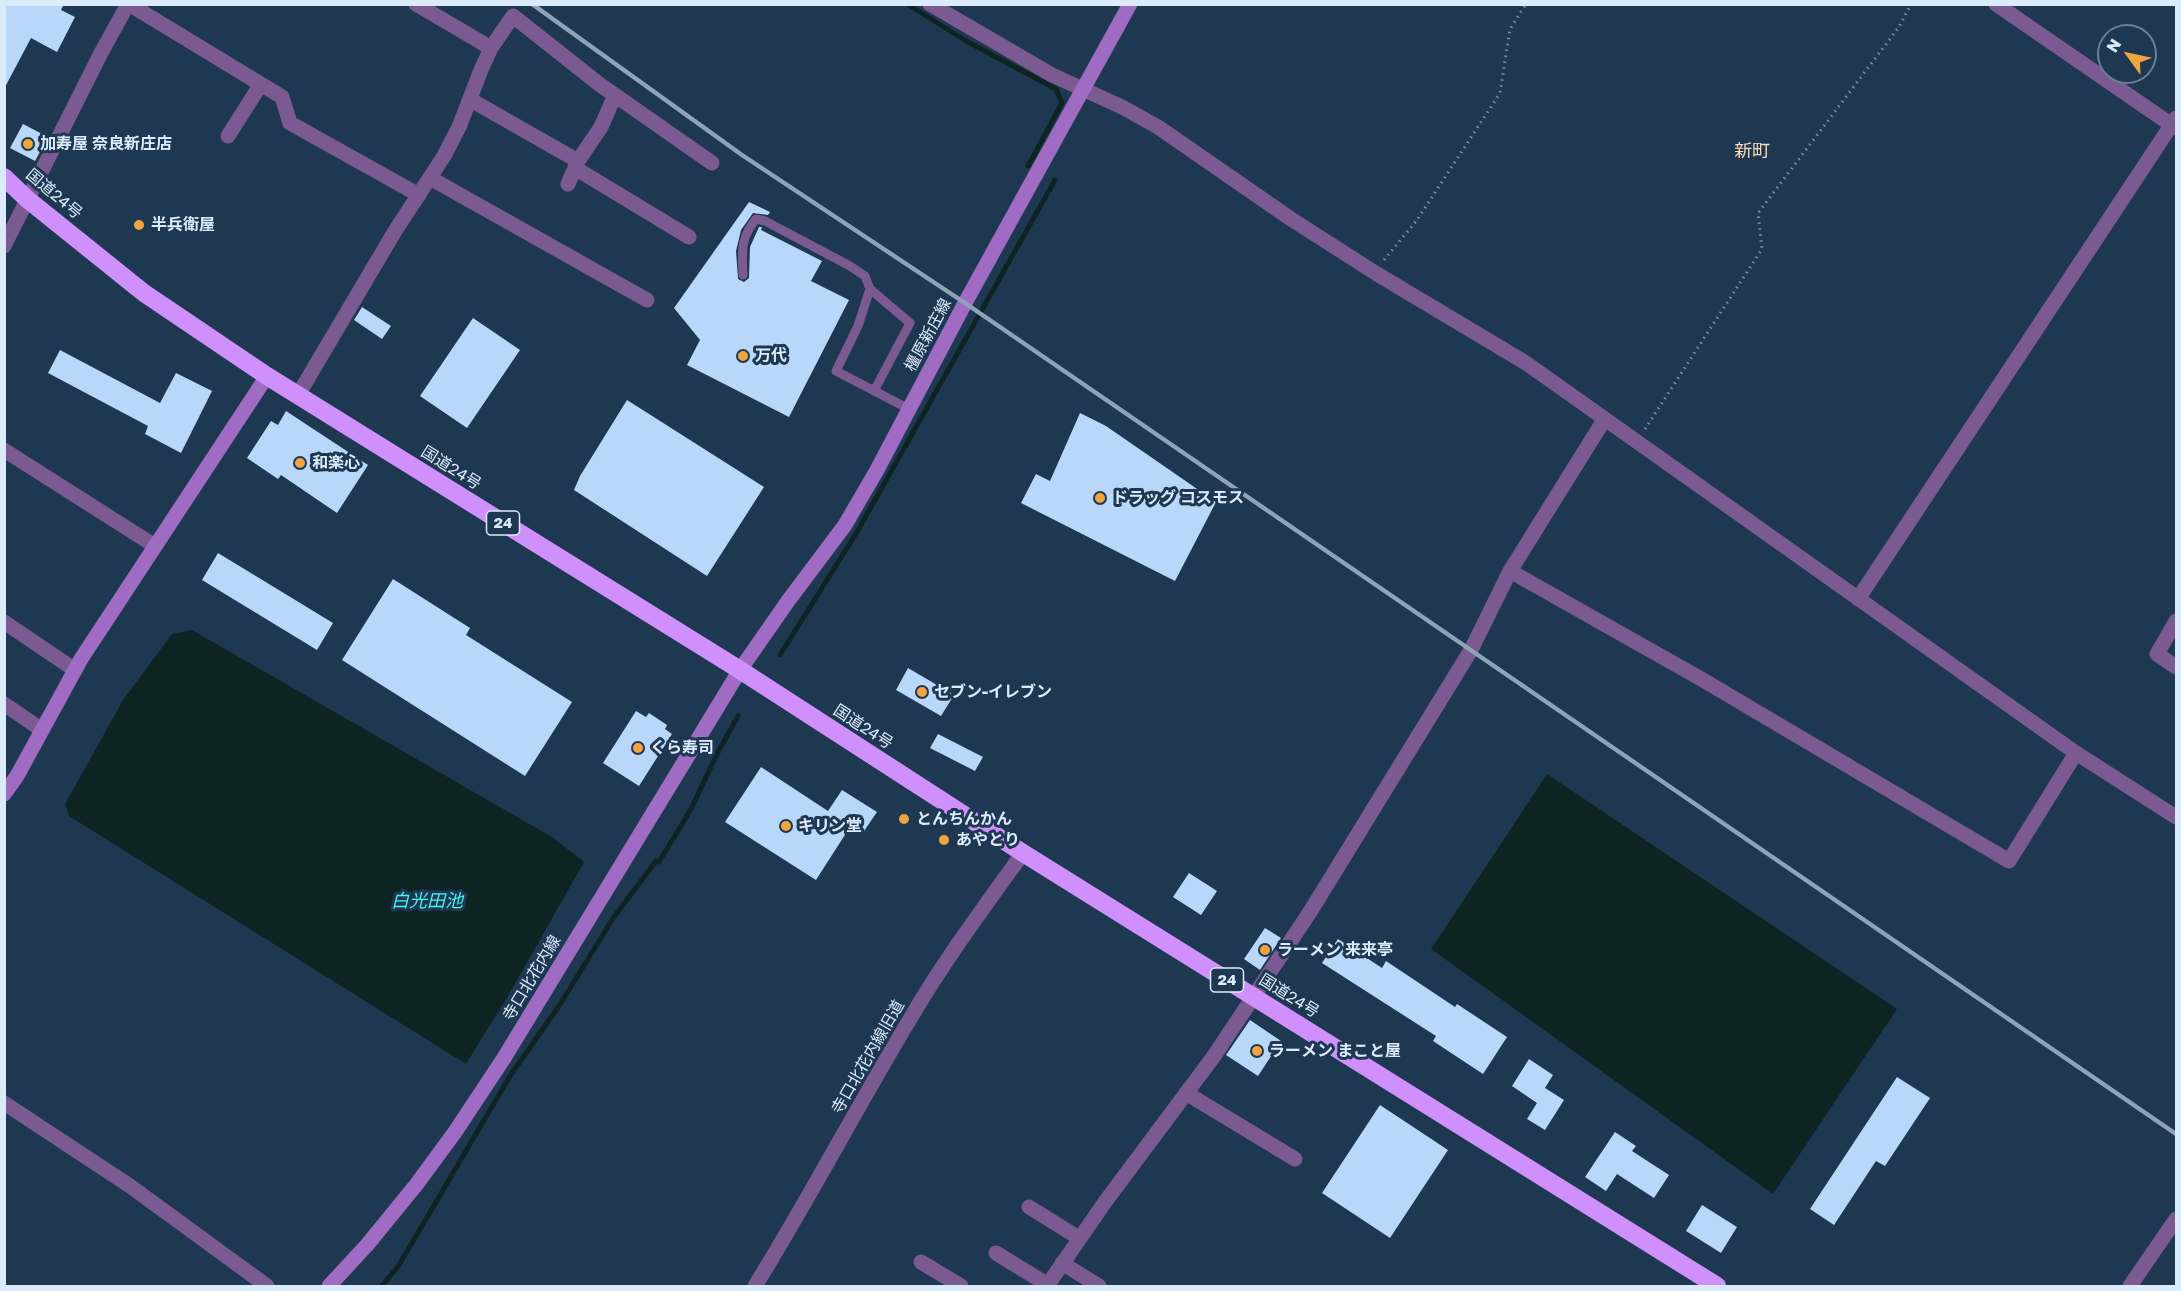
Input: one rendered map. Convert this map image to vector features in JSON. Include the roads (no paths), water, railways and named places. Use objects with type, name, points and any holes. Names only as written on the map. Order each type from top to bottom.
[{"type":"highway","name":"国道24号","points":[[4,177],[27,199],[144,294],[267,376],[740,670],[1023,853],[1717,1287]]},
{"type":"main road","name":"橿原新庄線","points":[[740,670],[845,525],[1130,4]]},
{"type":"main road","points":[[4,794],[17,776],[75,670],[267,376]]},
{"type":"main road","name":"寺口北花内線","points":[[329,1287],[416,1185],[455,1132],[504,1058],[740,670]]},
{"type":"street","points":[[4,246],[101,53],[129,4],[282,97],[290,123],[419,195]]},
{"type":"street","points":[[416,4],[491,48]]},
{"type":"street","points":[[930,4],[1022,58],[1158,127],[1291,219],[1377,274],[1526,363],[2076,753],[2176,817]]},
{"type":"street","points":[[1858,599],[2175,124],[1996,4]]},
{"type":"street","points":[[298,395],[459,127],[491,48],[513,16],[615,95],[712,163]]},
{"type":"street","points":[[228,136],[261,84]]},
{"type":"street","points":[[568,184],[576,165],[601,127],[615,95]]},
{"type":"street","points":[[471,100],[689,237]]},
{"type":"street","points":[[430,178],[646,300]]},
{"type":"street","points":[[996,1253],[1047,1286],[1079,1238],[1186,1094],[1310,912],[1471,650],[1510,571],[1604,420]]},
{"type":"street","points":[[4,450],[155,546]]},
{"type":"street","points":[[1510,571],[1703,680],[2009,861],[2076,753]]},
{"type":"street","points":[[2176,621],[2157,654],[2176,667]]},
{"type":"street","points":[[4,622],[75,670]]},
{"type":"street","points":[[4,704],[42,730]]},
{"type":"street","name":"寺口北花内線旧道","points":[[755,1287],[792,1227],[910,1018],[975,919],[1023,853]]},
{"type":"street","points":[[1186,1094],[1294,1159]]},
{"type":"street","points":[[4,1103],[130,1186],[267,1287]]},
{"type":"street","points":[[1029,1207],[1079,1238]]},
{"type":"street","points":[[2130,1287],[2176,1219]]},
{"type":"street","points":[[921,1262],[961,1287]]},
{"type":"street","points":[[1062,1263],[1099,1287]]},
{"type":"lane","points":[[743,274],[742,246],[747,230],[756,219],[765,221],[865,276],[870,289],[910,323],[874,391]]},
{"type":"lane","points":[[870,289],[858,326],[836,371],[909,410]]},
{"type":"water","name":"白光田池","points":[[192,630],[552,837],[584,862],[508,996],[466,1064],[69,816],[65,804],[123,700],[172,634]]},
{"type":"water","points":[[1547,774],[1897,1009],[1773,1194],[1431,949]]},
{"type":"waterway","points":[[907,4],[968,42],[1056,89],[1062,103],[1028,166]]},
{"type":"waterway","points":[[780,655],[857,532],[1055,180]]},
{"type":"waterway","points":[[382,1286],[399,1265],[510,1076],[561,1003],[613,918],[656,861],[659,862],[691,809],[738,716]]},
{"type":"railway","points":[[532,4],[742,155],[965,303],[2176,1134]]},
{"type":"place","name":"加寿屋 奈良新庄店","points":[[28,144]]},
{"type":"place","name":"半兵衛屋","points":[[139,225]]},
{"type":"place","name":"万代","points":[[743,356]]},
{"type":"place","name":"和楽心","points":[[300,463]]},
{"type":"place","name":"ドラッグ コスモス","points":[[1100,498]]},
{"type":"place","name":"セブン-イレブン","points":[[922,692]]},
{"type":"place","name":"くら寿司","points":[[638,748]]},
{"type":"place","name":"とんちんかん","points":[[904,819]]},
{"type":"place","name":"キリン堂","points":[[786,826]]},
{"type":"place","name":"あやとり","points":[[944,840]]},
{"type":"place","name":"ラーメン 来来亭","points":[[1265,950]]},
{"type":"place","name":"ラーメン まこと屋","points":[[1257,1051]]},
{"type":"district","name":"新町","points":[[1752,151]]}]
